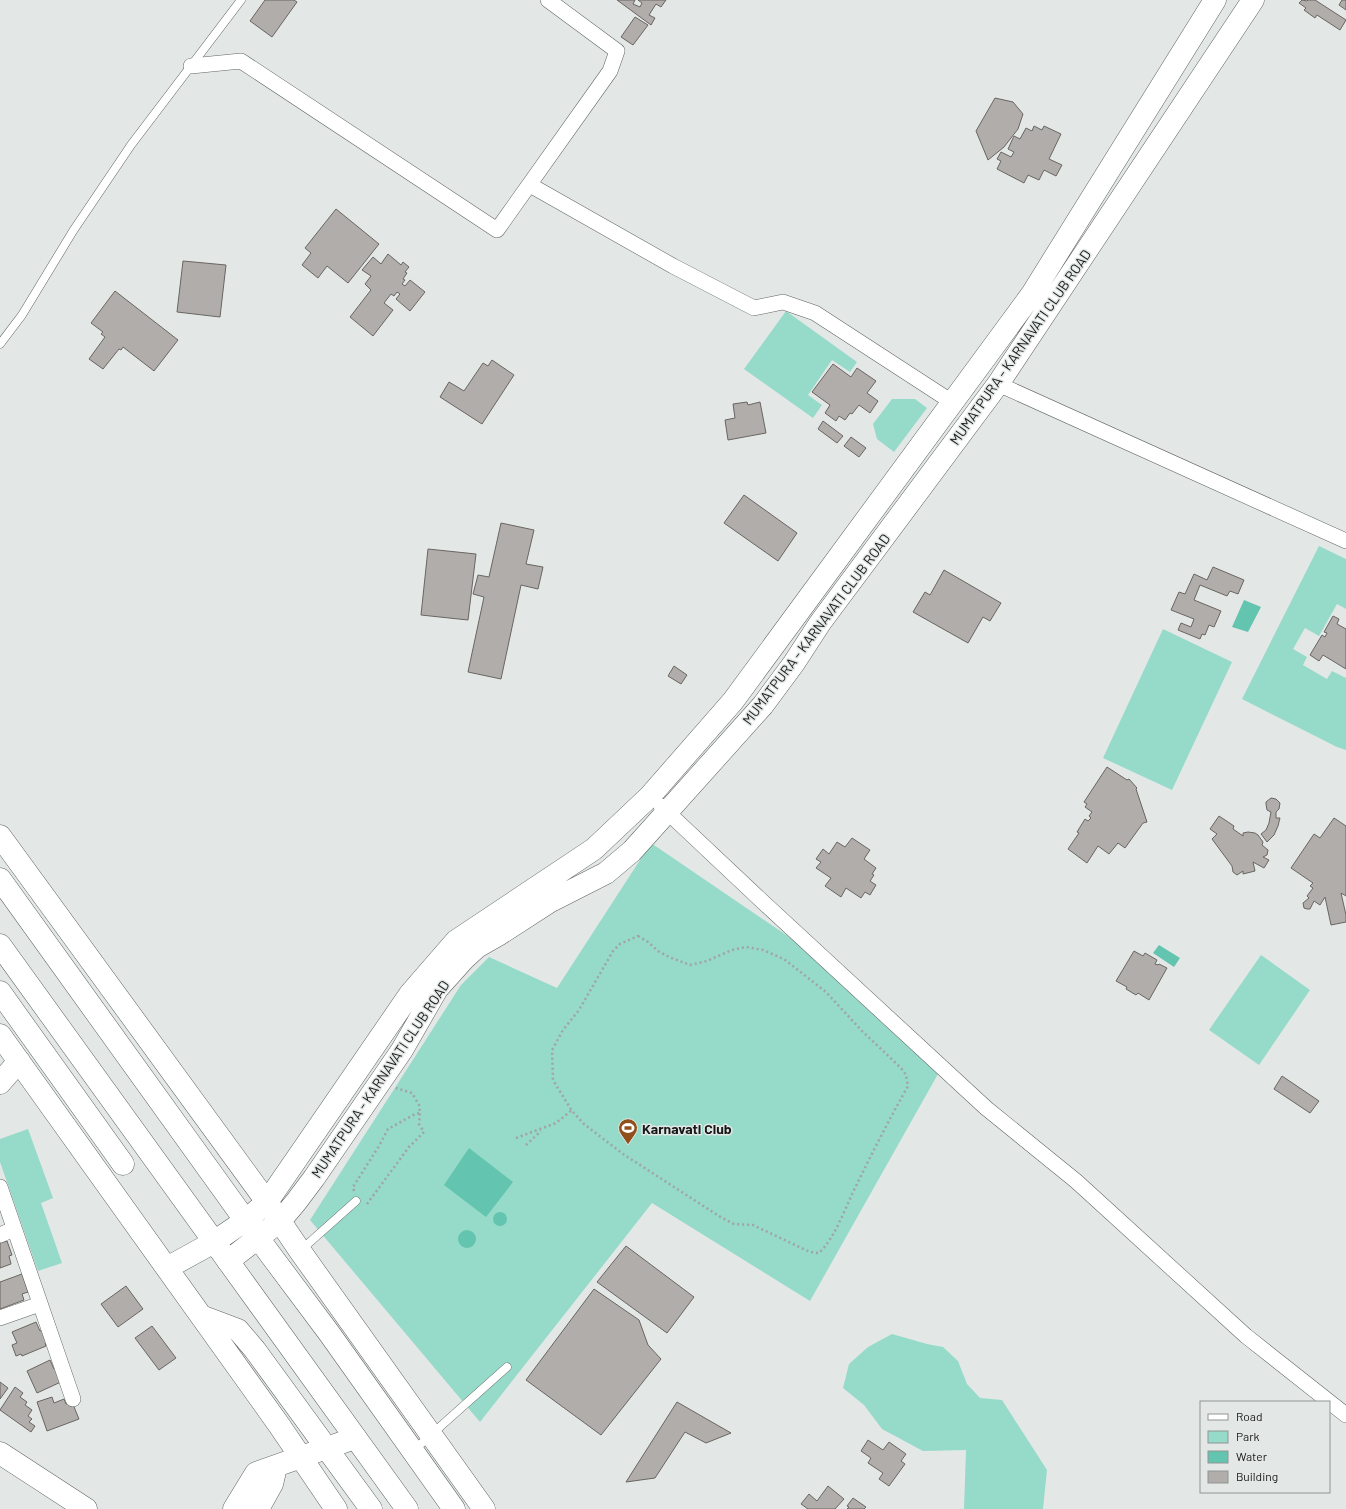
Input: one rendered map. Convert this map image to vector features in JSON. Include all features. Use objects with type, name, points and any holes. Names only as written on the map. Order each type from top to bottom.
[{"type":"main road","name":"MUMATPURA - KARNAVATI CLUB ROAD","points":[[167,1268],[214,1242],[246,1220],[267,1202],[410,994],[456,941],[594,848],[650,796],[733,701],[1032,294],[1215,0]]},
{"type":"main road","name":"MUMATPURA - KARNAVATI CLUB ROAD","points":[[228,1261],[280,1221],[314,1178],[402,1050],[437,989],[464,959],[477,947],[549,902],[606,873],[632,851],[763,705],[820,623],[998,384],[1253,0]]},
{"type":"main road","points":[[0,836],[267,1202],[300,1251],[484,1509]]},
{"type":"main road","points":[[0,879],[258,1238],[329,1333],[454,1509]]},
{"type":"main road","points":[[0,944],[407,1509]]},
{"type":"main road","points":[[0,992],[122,1164]]},
{"type":"main road","points":[[0,1035],[301,1457],[336,1509]]},
{"type":"main road","points":[[0,1083],[19,1061]]},
{"type":"main road","points":[[105,1181],[122,1164],[145,1146]]},
{"type":"main road","points":[[201,1316],[238,1330],[255,1350],[325,1448],[371,1509]]},
{"type":"main road","points":[[234,1509],[256,1473],[355,1438]]},
{"type":"main road","points":[[0,1453],[86,1509]]},
{"type":"main road","points":[[0,1467],[64,1509]]},
{"type":"main road","points":[[258,1509],[272,1484],[276,1467]]},
{"type":"street","points":[[191,66],[241,61],[497,230],[610,71],[617,51],[548,0]]},
{"type":"street","points":[[530,184],[674,266],[754,308],[783,302],[814,313],[952,402]]},
{"type":"street","points":[[998,384],[1346,542]]},
{"type":"street","points":[[650,796],[986,1108],[1076,1181],[1246,1336],[1328,1401]]},
{"type":"street","points":[[0,1187],[73,1399]]},
{"type":"street","points":[[0,1235],[14,1229]]},
{"type":"street","points":[[0,1318],[40,1304]]},
{"type":"street","points":[[1330,1402],[1346,1415]]},
{"type":"lane","points":[[0,344],[22,315],[73,230],[131,145],[241,0]]},
{"type":"lane","points":[[300,1251],[356,1201]]},
{"type":"lane","points":[[412,1451],[431,1436],[507,1367]]},
{"type":"path","points":[[638,936],[658,951],[690,965],[707,961],[732,950],[746,947],[763,950],[784,959],[826,992],[862,1031],[901,1068],[906,1075],[908,1086],[863,1171],[834,1232],[825,1247],[819,1253],[810,1252],[753,1225],[734,1224],[722,1218],[623,1154],[584,1124],[572,1110],[553,1080],[552,1050],[563,1030],[579,1010],[613,951],[620,944],[638,936]]},
{"type":"path","points":[[363,1209],[409,1147],[424,1132],[419,1124],[420,1113],[418,1105],[412,1094],[395,1088]]},
{"type":"path","points":[[516,1138],[556,1123],[572,1110]]},
{"type":"path","points":[[356,1201],[353,1187],[388,1129],[415,1114],[420,1113]]},
{"type":"path","points":[[526,1145],[543,1129]]},
{"type":"green space","points":[[786,311],[857,362],[850,372],[832,360],[808,395],[822,405],[813,418],[744,369]]},
{"type":"green space","points":[[892,399],[915,399],[927,408],[894,452],[877,439],[873,424]]},
{"type":"green space","points":[[1319,546],[1346,559],[1346,609],[1337,604],[1319,636],[1305,628],[1293,649],[1307,657],[1303,665],[1327,679],[1332,671],[1346,678],[1346,750],[1337,747],[1242,699]]},
{"type":"green space","points":[[1163,629],[1232,662],[1172,790],[1103,758]]},
{"type":"green space","name":"Karnavati Club","points":[[651,843],[795,941],[938,1074],[810,1301],[652,1203],[480,1422],[310,1220],[461,985],[489,957],[557,988]]},
{"type":"green space","points":[[1261,955],[1310,990],[1259,1065],[1209,1030]]},
{"type":"green space","points":[[28,1129],[53,1198],[41,1203],[62,1263],[38,1271],[0,1162],[0,1139]]},
{"type":"green space","points":[[892,1334],[943,1347],[958,1361],[967,1384],[980,1398],[1002,1400],[1047,1470],[1043,1509],[964,1509],[966,1450],[923,1451],[882,1429],[864,1405],[843,1388],[849,1364],[868,1347]]},
{"type":"water","points":[[1244,600],[1261,607],[1248,632],[1232,627]]},
{"type":"water","points":[[1159,945],[1180,958],[1174,967],[1153,953]]},
{"type":"water","points":[[469,1148],[513,1182],[486,1217],[444,1185]]},
{"type":"water","points":[[500,1212],[505,1214],[507,1219],[505,1224],[500,1226],[495,1224],[493,1219],[495,1214]]},
{"type":"water","points":[[467,1230],[473,1233],[476,1239],[473,1245],[467,1248],[461,1245],[458,1239],[461,1233]]},
{"type":"building","points":[[265,0],[294,0],[297,2],[272,37],[250,21]]},
{"type":"building","points":[[617,0],[635,0],[633,4],[640,7],[642,3],[638,0],[666,0],[661,7],[656,4],[649,15],[655,18],[651,25]]},
{"type":"building","points":[[1302,0],[1315,0],[1346,20],[1340,30],[1317,15],[1315,18],[1304,10],[1306,8],[1299,3]]},
{"type":"building","points":[[1342,0],[1346,0],[1346,10],[1339,5]]},
{"type":"building","points":[[635,17],[648,25],[633,45],[621,37]]},
{"type":"building","points":[[995,98],[1013,102],[1023,114],[1018,129],[1004,147],[988,160],[976,131]]},
{"type":"building","points":[[1034,126],[1042,130],[1044,126],[1061,134],[1049,159],[1062,165],[1056,176],[1044,170],[1039,180],[1028,175],[1024,183],[997,169],[1001,161],[997,159],[1001,152],[1011,157],[1014,152],[1008,149],[1014,136],[1020,139],[1026,128],[1032,131]]},
{"type":"building","points":[[336,209],[379,244],[348,283],[327,266],[318,278],[302,265],[311,253],[305,248]]},
{"type":"building","points":[[388,254],[401,265],[403,262],[409,267],[405,272],[407,273],[402,284],[405,286],[410,280],[425,292],[410,311],[396,299],[400,294],[397,292],[394,296],[391,294],[384,303],[393,310],[373,336],[350,317],[371,290],[365,284],[371,276],[362,270],[373,257],[381,264]]},
{"type":"building","points":[[183,261],[226,265],[220,317],[177,312]]},
{"type":"building","points":[[115,291],[178,340],[154,371],[123,347],[121,350],[119,349],[103,369],[89,359],[105,337],[101,334],[103,332],[91,323]]},
{"type":"building","points":[[492,360],[514,375],[482,424],[440,397],[449,382],[464,391],[483,363],[488,366]]},
{"type":"building","points":[[833,364],[851,377],[857,368],[876,381],[867,393],[878,401],[870,413],[859,405],[845,420],[839,416],[836,421],[825,413],[830,405],[812,392]]},
{"type":"building","points":[[747,402],[748,405],[760,402],[766,433],[728,440],[725,420],[735,418],[733,404]]},
{"type":"building","points":[[823,421],[843,436],[837,443],[818,429]]},
{"type":"building","points":[[851,437],[866,448],[859,457],[844,446]]},
{"type":"building","points":[[744,495],[797,533],[778,561],[724,523]]},
{"type":"building","points":[[501,523],[534,530],[526,564],[543,567],[538,589],[521,585],[501,679],[468,672],[484,597],[473,594],[478,575],[489,577]]},
{"type":"building","points":[[428,549],[476,554],[468,620],[421,615]]},
{"type":"building","points":[[1213,567],[1244,580],[1238,594],[1230,591],[1227,596],[1200,585],[1194,600],[1221,611],[1214,627],[1209,625],[1205,635],[1202,634],[1200,639],[1178,630],[1181,623],[1191,627],[1194,619],[1171,610],[1179,592],[1185,594],[1194,574],[1207,580]]},
{"type":"building","points":[[944,570],[1001,603],[990,621],[983,617],[968,643],[913,612],[925,592],[930,595]]},
{"type":"building","points":[[1333,616],[1339,619],[1337,624],[1346,629],[1346,669],[1323,655],[1319,661],[1310,655],[1322,635],[1325,637],[1327,633],[1324,632]]},
{"type":"building","points":[[674,666],[687,675],[681,684],[668,676]]},
{"type":"building","points":[[1107,767],[1127,780],[1129,779],[1137,788],[1136,789],[1147,822],[1143,823],[1125,848],[1118,843],[1109,854],[1098,846],[1087,863],[1068,849],[1079,833],[1077,832],[1085,819],[1088,821],[1091,818],[1089,816],[1092,812],[1085,807],[1087,804],[1084,802]]},
{"type":"building","points":[[1271,798],[1276,799],[1280,803],[1279,809],[1276,812],[1276,818],[1280,818],[1274,835],[1267,842],[1261,834],[1266,830],[1269,823],[1271,812],[1267,810],[1266,802]]},
{"type":"building","points":[[1219,816],[1234,826],[1233,829],[1243,836],[1243,833],[1248,832],[1258,835],[1263,842],[1262,845],[1268,850],[1267,855],[1263,857],[1269,860],[1264,868],[1253,862],[1255,871],[1243,874],[1243,871],[1237,875],[1233,872],[1232,866],[1212,839],[1217,834],[1210,829]]},
{"type":"building","points":[[1334,818],[1346,826],[1346,896],[1341,893],[1346,922],[1331,925],[1325,897],[1320,905],[1314,901],[1310,909],[1304,908],[1303,903],[1309,898],[1307,896],[1313,888],[1310,886],[1313,883],[1291,868],[1314,834],[1320,838]]},
{"type":"building","points":[[852,838],[870,850],[864,859],[876,868],[870,881],[876,885],[870,895],[865,892],[861,898],[846,888],[841,897],[825,886],[831,878],[816,868],[821,862],[816,859],[823,849],[829,854],[837,842],[845,847]]},
{"type":"building","points":[[1134,951],[1143,956],[1145,953],[1157,960],[1155,964],[1159,964],[1167,968],[1149,1000],[1138,993],[1136,995],[1126,989],[1127,987],[1116,981]]},
{"type":"building","points":[[1282,1076],[1319,1101],[1310,1113],[1274,1089]]},
{"type":"building","points":[[7,1241],[12,1255],[9,1256],[11,1264],[0,1268],[0,1243]]},
{"type":"building","points":[[626,1246],[694,1297],[667,1333],[597,1282]]},
{"type":"building","points":[[22,1274],[28,1292],[22,1294],[24,1300],[0,1309],[0,1282]]},
{"type":"building","points":[[126,1286],[143,1309],[118,1327],[101,1304]]},
{"type":"building","points":[[594,1289],[639,1320],[648,1345],[661,1359],[601,1435],[526,1380]]},
{"type":"building","points":[[36,1322],[40,1331],[43,1330],[47,1341],[45,1343],[46,1346],[22,1356],[21,1354],[16,1356],[12,1345],[17,1343],[12,1332]]},
{"type":"building","points":[[152,1326],[176,1358],[159,1370],[135,1338]]},
{"type":"building","points":[[50,1360],[54,1369],[57,1367],[63,1381],[37,1393],[27,1371]]},
{"type":"building","points":[[0,1382],[8,1388],[0,1399]]},
{"type":"building","points":[[15,1387],[23,1393],[20,1397],[27,1402],[25,1405],[32,1410],[28,1416],[32,1419],[29,1422],[35,1426],[31,1432],[0,1410]]},
{"type":"building","points":[[52,1397],[54,1403],[64,1399],[66,1404],[72,1402],[79,1419],[47,1431],[37,1402]]},
{"type":"building","points":[[677,1402],[731,1433],[706,1443],[685,1432],[655,1478],[626,1482]]},
{"type":"building","points":[[868,1440],[883,1450],[889,1442],[906,1454],[901,1461],[905,1464],[889,1486],[879,1479],[883,1473],[868,1463],[871,1458],[861,1451]]},
{"type":"building","points":[[828,1486],[844,1499],[835,1509],[808,1509],[801,1504],[809,1494],[817,1501]]},
{"type":"building","points":[[853,1498],[866,1507],[864,1509],[847,1509],[849,1507],[847,1506]]},
{"type":"place","name":"Karnavati Club","points":[[628,1145]]}]
